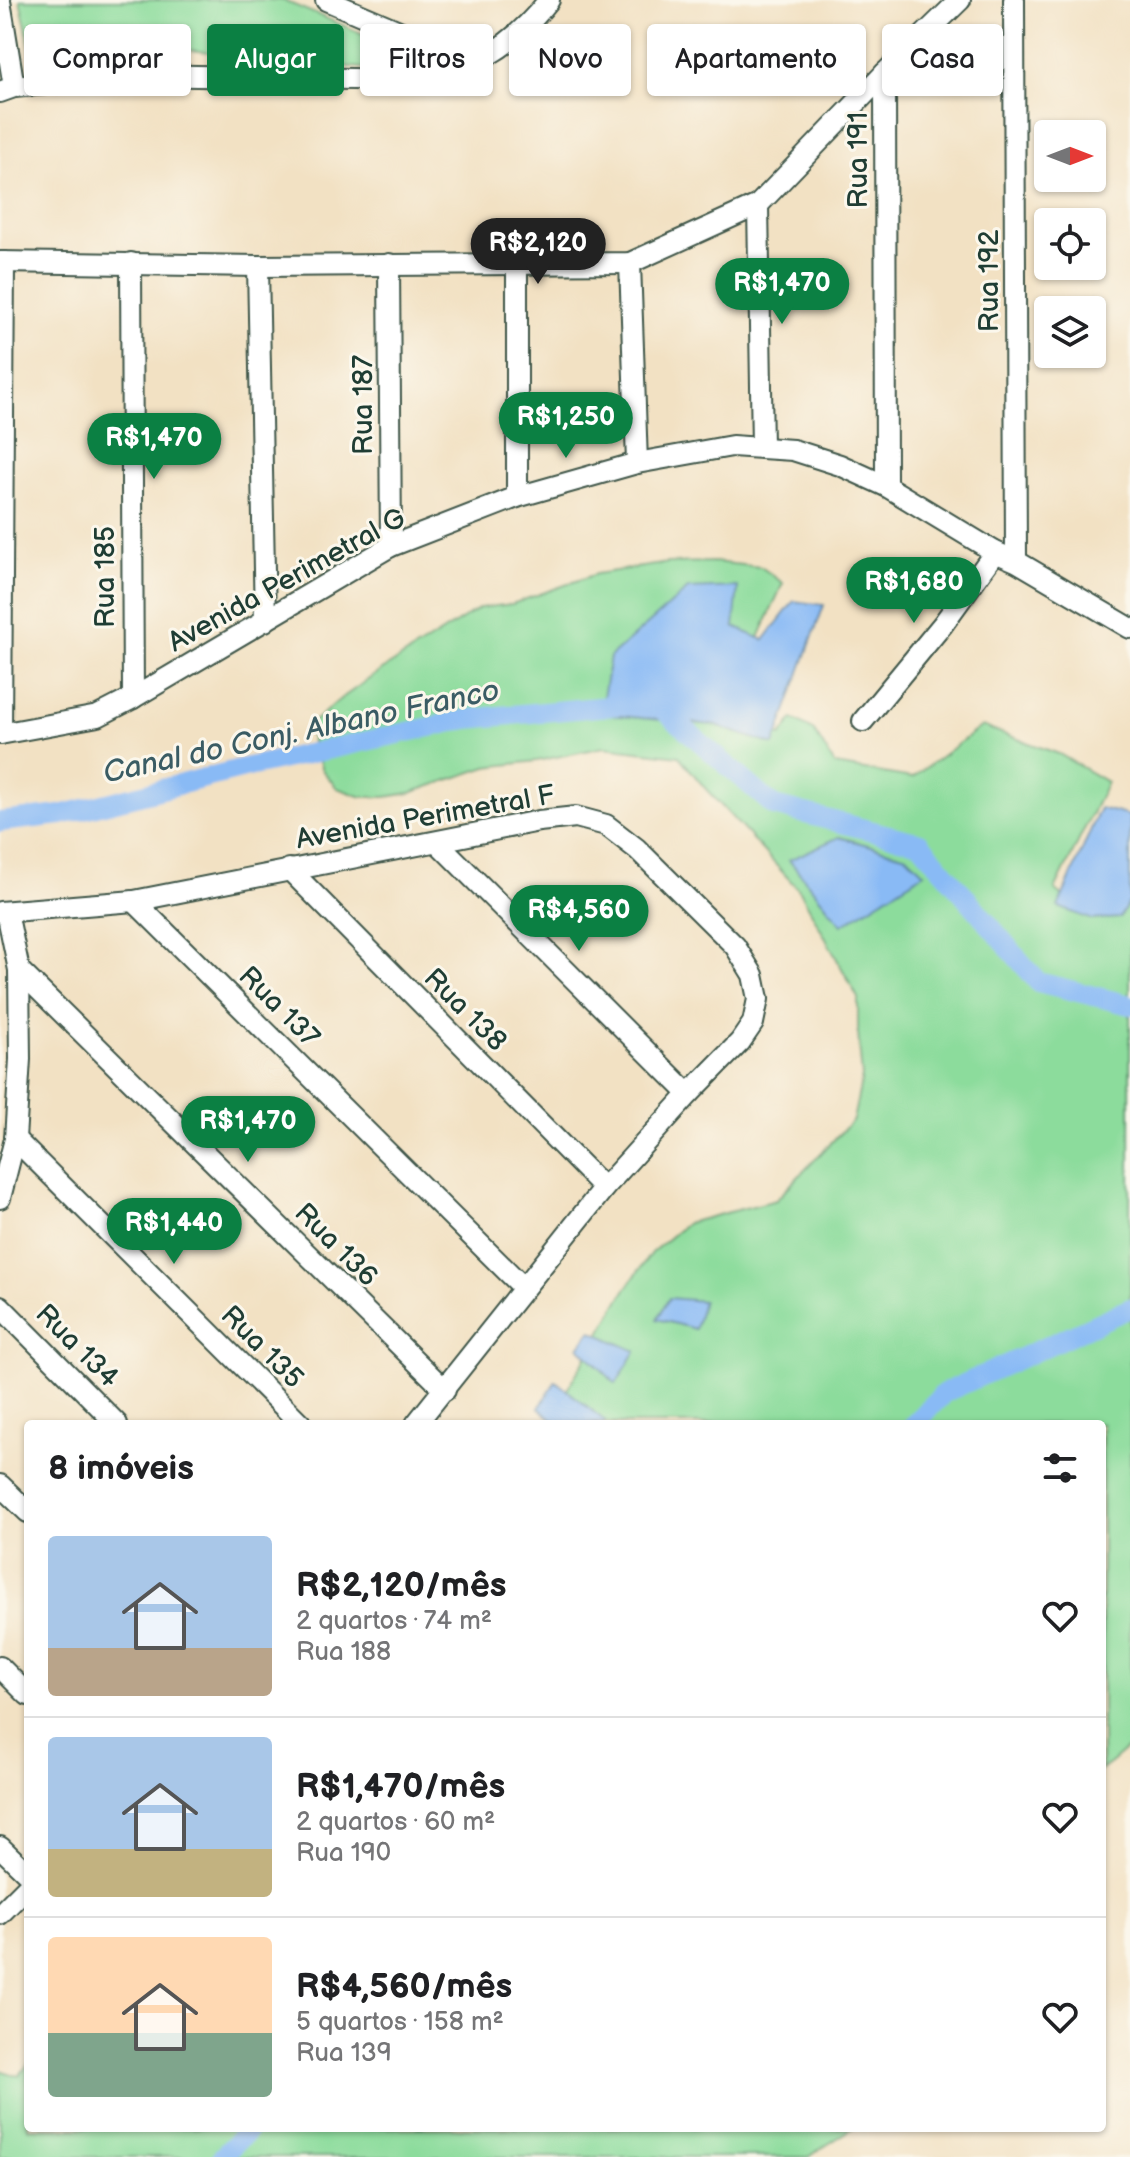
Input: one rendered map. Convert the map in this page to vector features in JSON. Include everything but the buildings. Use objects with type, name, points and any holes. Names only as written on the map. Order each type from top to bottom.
[{"type":"street","points":[[326,0],[382,24]]},
{"type":"street","points":[[493,50],[533,20],[549,0]]},
{"type":"street","points":[[935,24],[960,0]]},
{"type":"street","name":"Rua 192","points":[[1014,0],[1016,561]]},
{"type":"street","points":[[0,1],[7,89],[143,75],[360,79]]},
{"type":"street","points":[[1,734],[2,262],[258,266],[630,263],[758,205],[882,76]]},
{"type":"street","name":"Rua 191","points":[[885,96],[886,486]]},
{"type":"street","points":[[758,205],[762,447]]},
{"type":"street","name":"Rua 185","points":[[131,263],[133,698]]},
{"type":"street","points":[[630,263],[637,463]]},
{"type":"street","name":"Rua 187","points":[[389,264],[391,546]]},
{"type":"street","points":[[517,265],[517,497]]},
{"type":"street","points":[[258,266],[265,621]]},
{"type":"street","name":"Avenida Perimetral G","points":[[1,734],[98,716],[391,546],[517,497],[637,463],[732,446],[793,450],[840,465],[886,486],[1130,628]]},
{"type":"street","points":[[863,721],[943,624],[995,552]]},
{"type":"street","name":"Avenida Perimetral F","points":[[4,912],[134,901],[539,821],[576,817],[606,825],[637,849],[735,946],[753,975],[758,999],[753,1023],[740,1042],[604,1188],[419,1420]]},
{"type":"street","points":[[438,843],[689,1094]]},
{"type":"street","name":"Rua 138","points":[[289,869],[604,1188]]},
{"type":"street","name":"Rua 137","points":[[134,901],[523,1287]]},
{"type":"street","points":[[0,1198],[15,1139],[20,1059],[19,970],[4,912]]},
{"type":"street","name":"Rua 136","points":[[19,970],[445,1390]]},
{"type":"street","name":"Rua 135","points":[[15,1139],[297,1420]]},
{"type":"street","name":"Rua 134","points":[[0,1306],[113,1420]]},
{"type":"street","points":[[0,1485],[24,1508]]},
{"type":"street","points":[[0,1667],[24,1691]]},
{"type":"street","points":[[0,1847],[24,1870]]},
{"type":"street","points":[[0,1914],[24,1890]]},
{"type":"green space","points":[[20,0],[282,0],[340,24],[207,24],[207,52],[191,50],[191,24],[25,24]]},
{"type":"green space","points":[[344,26],[360,32],[360,68],[344,66]]},
{"type":"green space","points":[[714,562],[761,567],[783,583],[736,690],[746,728],[781,736],[793,719],[814,731],[835,765],[912,778],[982,726],[1059,754],[1107,782],[1055,890],[1082,912],[1130,906],[1130,1746],[1106,1767],[1106,1420],[549,1420],[624,1292],[651,1253],[687,1223],[776,1200],[853,1120],[862,1077],[858,998],[800,891],[679,756],[604,747],[537,761],[487,767],[410,793],[362,797],[337,788],[322,770],[307,727],[379,672],[480,608],[512,604],[596,574],[668,563]]},
{"type":"green space","points":[[24,2069],[24,2132],[847,2132],[808,2157],[0,2157],[0,2070],[19,2076]]},
{"type":"water","points":[[738,587],[734,627],[764,640],[794,601],[824,605],[774,745],[713,725],[600,714],[610,657],[688,589]]},
{"type":"water","points":[[1100,808],[1130,816],[1130,901],[1119,918],[1093,920],[1058,907]]},
{"type":"water","points":[[839,837],[907,856],[924,873],[842,925],[789,860]]},
{"type":"water","points":[[669,1298],[703,1301],[695,1329],[657,1319]]},
{"type":"water","points":[[591,1331],[636,1351],[616,1384],[579,1347]]},
{"type":"water","points":[[556,1381],[604,1420],[553,1420],[539,1408]]},
{"type":"waterway","name":"Canal do Conj. Albano Franco","points":[[0,822],[61,815],[248,767],[467,719],[654,702],[774,806],[920,843],[1038,982],[1130,1005]]},
{"type":"waterway","points":[[918,1420],[944,1393],[1130,1308]]},
{"type":"waterway","points":[[222,2157],[246,2132]]}]
